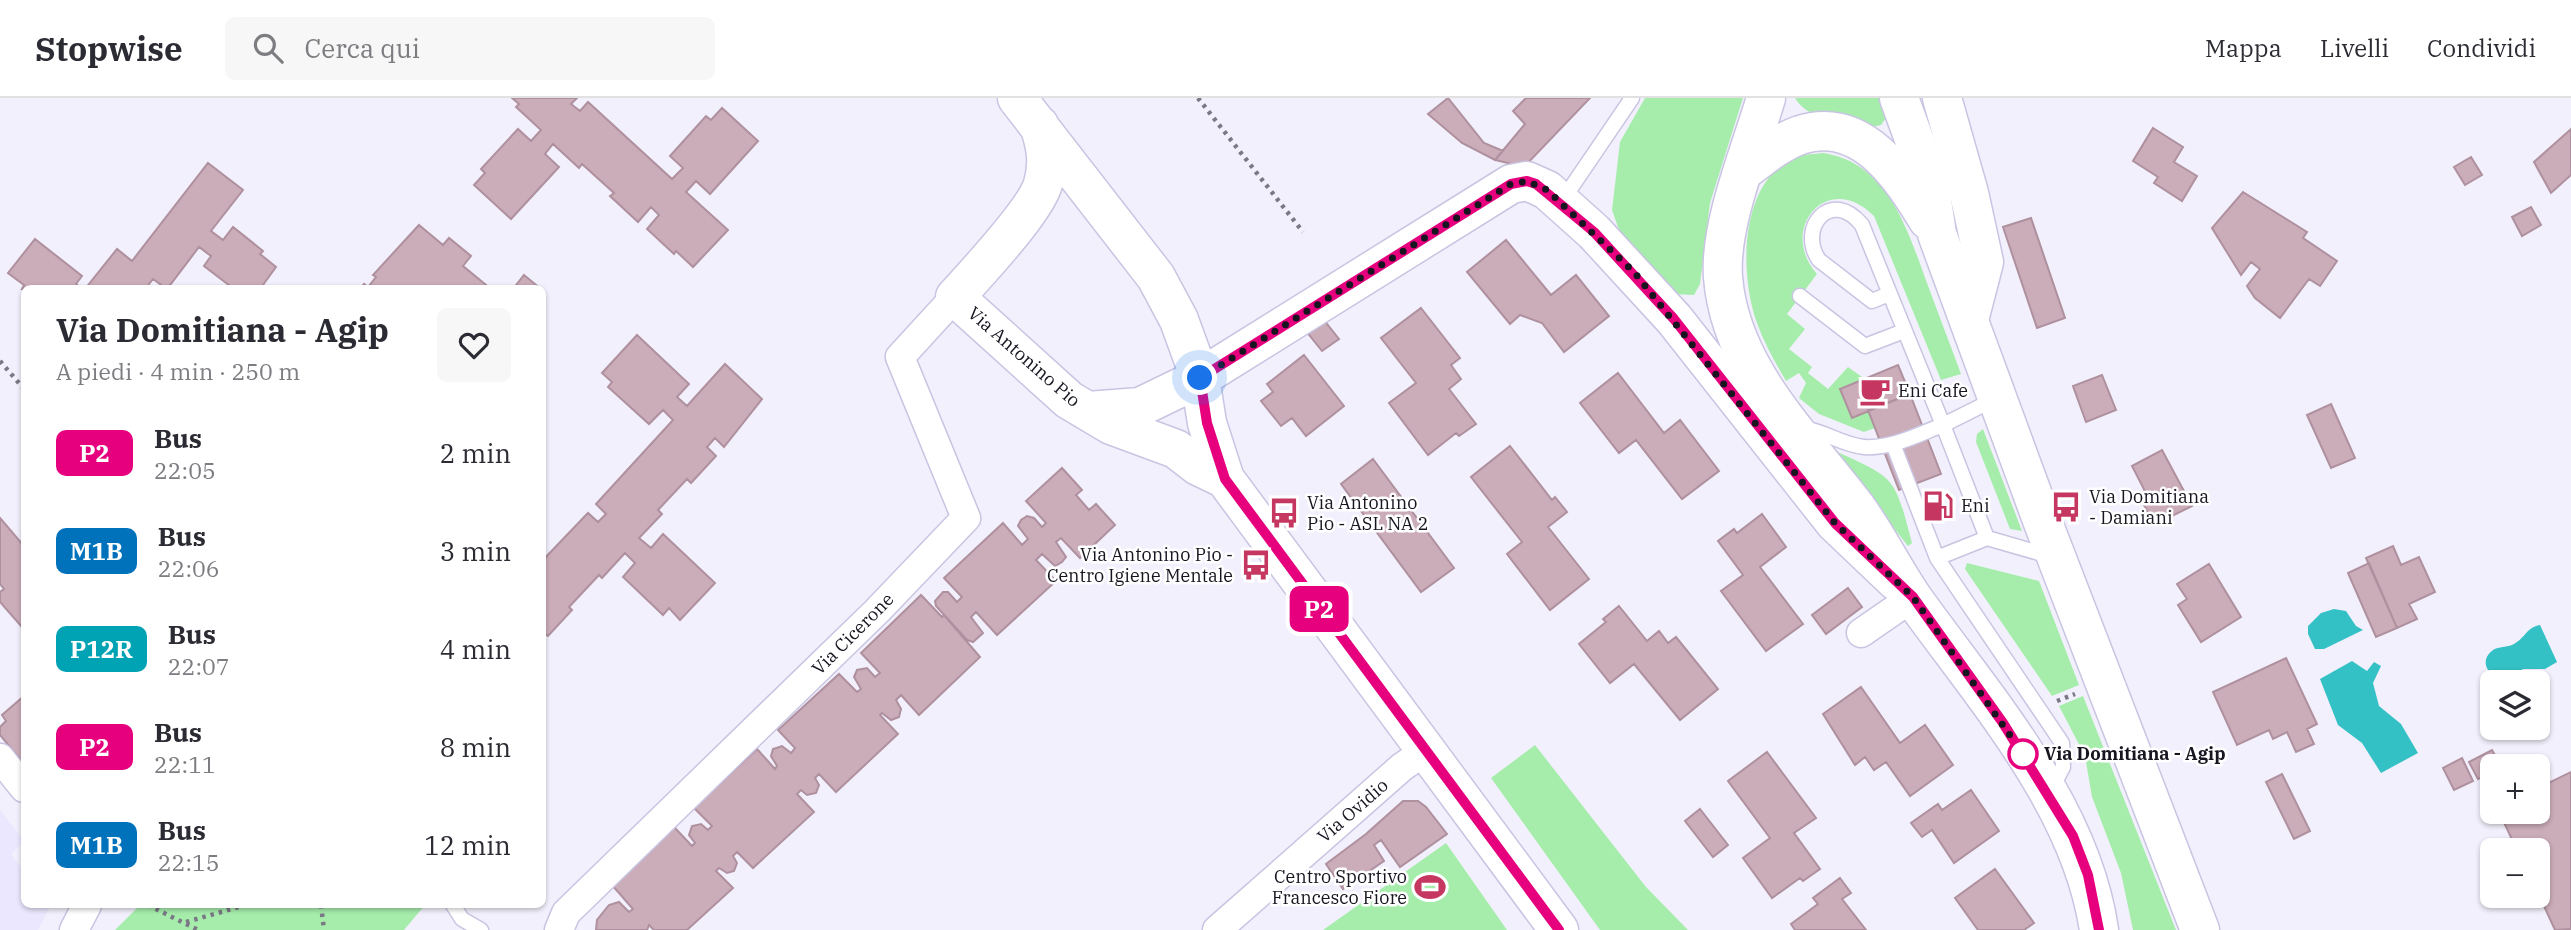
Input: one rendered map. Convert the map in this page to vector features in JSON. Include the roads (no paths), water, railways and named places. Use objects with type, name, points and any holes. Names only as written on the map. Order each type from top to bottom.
[{"type":"main road","points":[[1766,98],[1728,224],[1724,250],[1722,274],[1733,332],[1747,359],[1794,428],[1857,509],[1913,597],[2003,723],[2049,794],[2073,836],[2088,875],[2099,930]]},
{"type":"main road","points":[[1899,98],[1929,180],[1937,234]]},
{"type":"main road","points":[[1942,98],[1969,193],[1984,262],[1969,320]]},
{"type":"main road","name":"Via Antonino Pio","points":[[1027,110],[1085,166],[1103,207],[1156,277],[1179,320],[1200,378],[1207,423],[1225,479],[1357,662],[1428,749],[1559,930]]},
{"type":"main road","name":"Via Antonino Pio","points":[[1027,110],[1047,148],[1047,165],[1042,187],[1031,206],[956,297],[1069,400],[1111,425],[1176,449],[1198,466],[1225,479]]},
{"type":"main road","points":[[1745,170],[1780,144],[1799,136],[1820,130],[1842,134],[1882,155],[1907,186],[1937,234],[2200,930]]},
{"type":"main road","points":[[1088,411],[1140,407],[1200,378],[1511,184],[1527,181],[1562,202],[1626,264],[1674,319],[1835,523],[1913,597]]},
{"type":"main road","name":"Via Antonino Pio","points":[[1031,206],[1048,194],[1064,188],[1080,191],[1103,207]]},
{"type":"main road","name":"Via Antonino Pio","points":[[1088,411],[1147,385],[1167,360],[1179,320]]},
{"type":"street","name":"Via Cicerone","points":[[559,930],[566,913],[877,611],[966,518],[900,356],[956,297]]},
{"type":"street","points":[[1861,633],[1913,597]]},
{"type":"street","name":"Via Ovidio","points":[[1217,930],[1402,767],[1428,749]]},
{"type":"street","points":[[0,758],[21,784]]},
{"type":"street","points":[[74,930],[85,908]]},
{"type":"lane","points":[[1562,202],[1632,98]]},
{"type":"lane","points":[[1889,294],[1872,301],[1819,260],[1814,252],[1813,232],[1826,212],[1832,208],[1845,210],[1862,225],[1987,538]]},
{"type":"lane","points":[[1800,296],[1865,346],[1904,331]]},
{"type":"lane","points":[[1794,428],[1817,430],[1863,447],[1893,444],[1943,425],[1997,398]]},
{"type":"lane","points":[[1893,444],[1937,558],[2062,743],[2063,767],[2049,794]]},
{"type":"lane","points":[[1937,558],[1987,538],[2030,553],[2058,558]]},
{"type":"lane","points":[[455,908],[462,919],[481,930]]},
{"type":"water","points":[[2334,609],[2346,611],[2356,626],[2363,630],[2324,649],[2315,649],[2308,634],[2308,626],[2321,613]]},
{"type":"water","points":[[2540,625],[2557,662],[2545,669],[2489,670],[2486,660],[2493,650],[2514,644],[2532,628]]},
{"type":"water","points":[[2352,661],[2367,671],[2374,662],[2381,666],[2373,683],[2379,706],[2401,724],[2418,753],[2381,773],[2362,743],[2338,725],[2320,679]]},
{"type":"place","name":"Eni Cafe","points":[[1875,391]]},
{"type":"place","name":"Eni","points":[[1938,506]]},
{"type":"place","name":"Via Domitiana - Damiani","points":[[2066,507]]},
{"type":"place","name":"Via Antonino Pio - ASL NA 2","points":[[1284,513]]},
{"type":"place","name":"Via Antonino Pio - Centro Igiene Mentale","points":[[1256,565]]},
{"type":"place","name":"Via Domitiana - Agip","points":[[2023,754]]},
{"type":"place","name":"Centro Sportivo Francesco Fiore","points":[[1430,887]]}]
